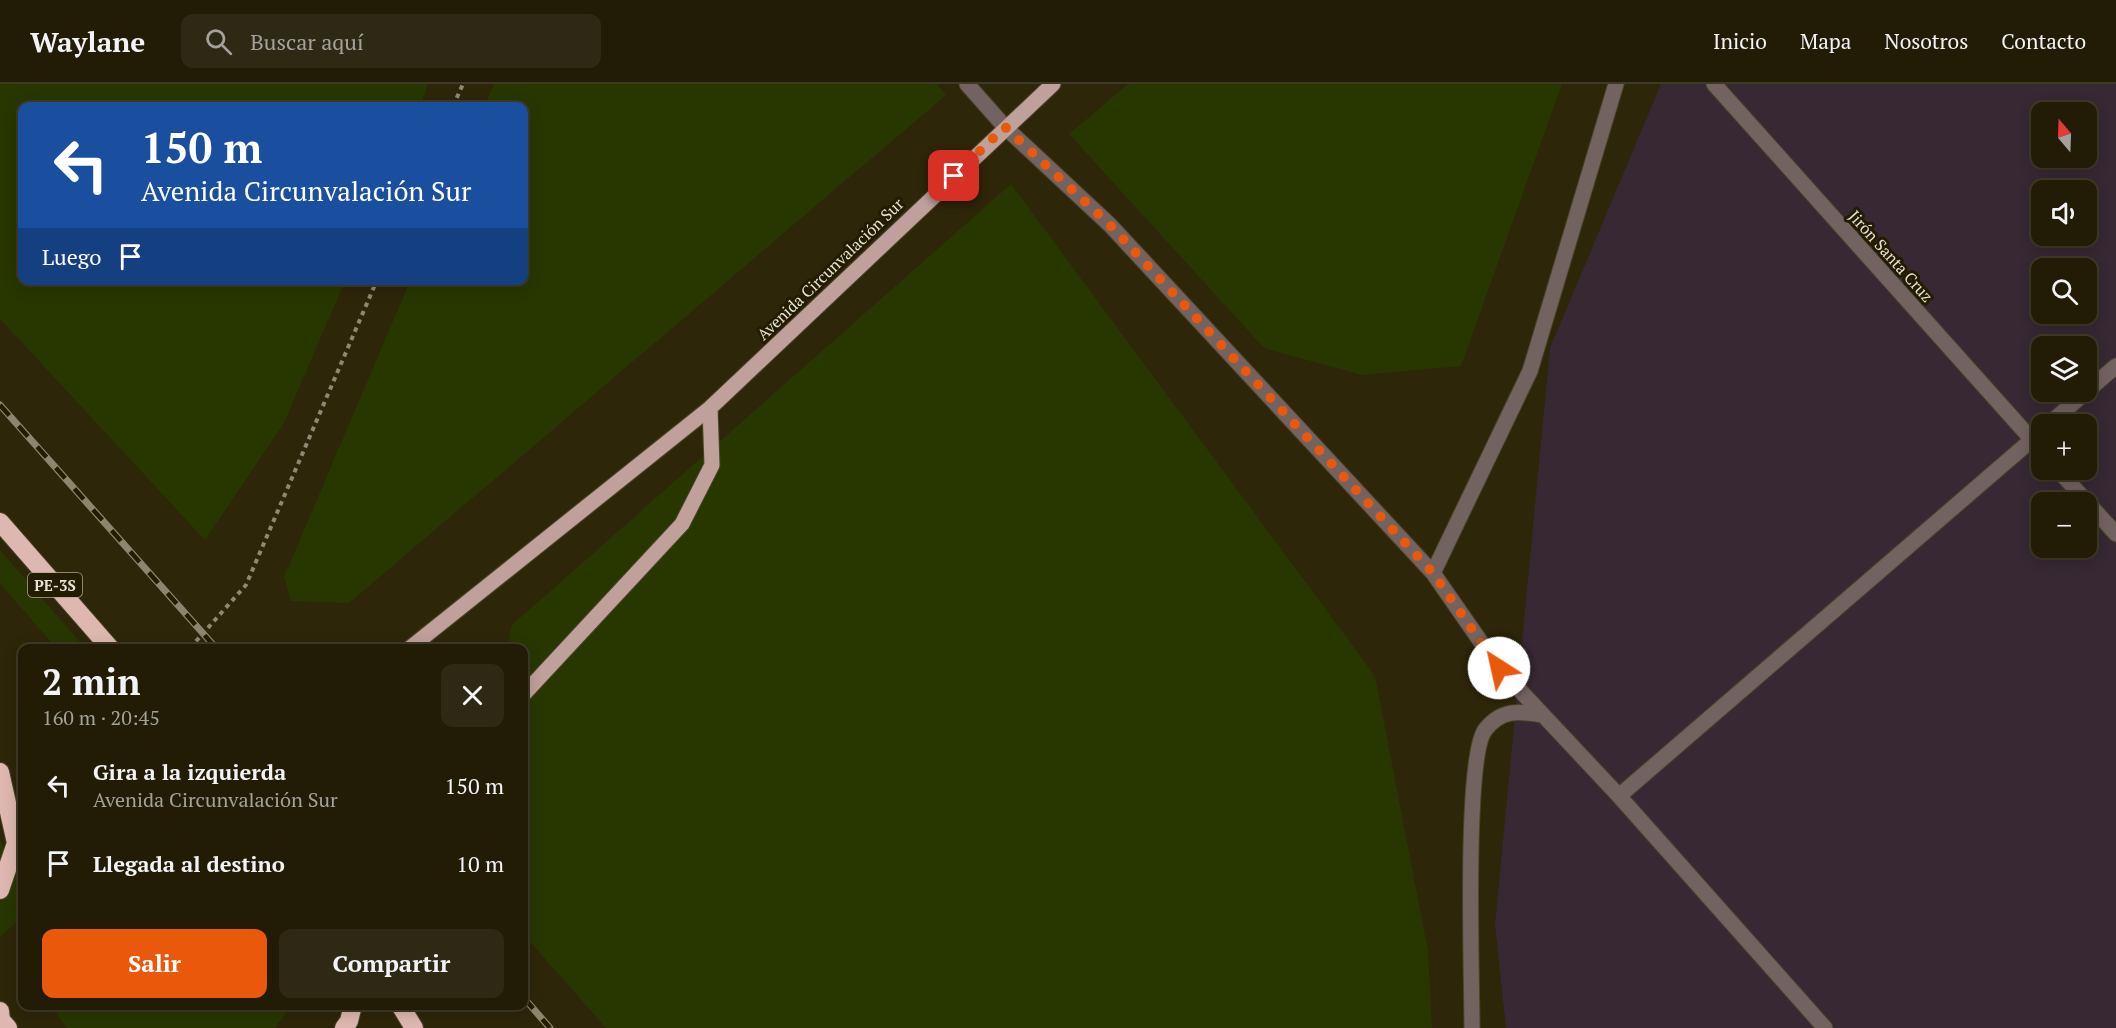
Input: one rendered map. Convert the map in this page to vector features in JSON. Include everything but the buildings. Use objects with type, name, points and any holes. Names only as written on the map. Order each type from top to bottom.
[{"type":"highway","name":"PE-3S","points":[[0,522],[107,644]]},
{"type":"highway","points":[[0,772],[18,836]]},
{"type":"highway","points":[[0,890],[18,843]]},
{"type":"highway","points":[[344,1028],[349,1021],[352,1010]]},
{"type":"highway","points":[[403,1010],[414,1028]]},
{"type":"highway","points":[[0,1011],[2,1020],[8,1028]]},
{"type":"main road","name":"Avenida Circunvalación Sur","points":[[415,644],[710,408],[1053,84]]},
{"type":"main road","points":[[528,690],[682,524],[712,465],[710,408]]},
{"type":"street","points":[[967,84],[1005,127],[1110,225],[1433,573],[1499,668],[1619,796],[1825,1028]]},
{"type":"street","points":[[1433,573],[1530,371],[1616,84]]},
{"type":"street","name":"Jirón Santa Cruz","points":[[1714,84],[2031,432]]},
{"type":"street","points":[[2061,414],[2116,366]]},
{"type":"street","points":[[1619,796],[2031,446]]},
{"type":"street","points":[[2067,480],[2116,534]]},
{"type":"street","points":[[1472,1028],[1473,788],[1484,732],[1499,716],[1515,711],[1542,715]]},
{"type":"path","points":[[455,102],[463,84]]},
{"type":"path","points":[[194,644],[246,585],[375,285]]},
{"type":"shaded area","points":[[1661,84],[2116,84],[2116,1028],[1506,1028],[1495,925],[1550,348]]},
{"type":"green space","points":[[0,84],[428,84],[421,102],[18,102],[18,285],[343,285],[284,423],[205,540],[0,319]]},
{"type":"green space","points":[[494,84],[937,84],[946,95],[349,603],[291,601],[284,577],[408,285],[528,285],[528,102],[486,102]]},
{"type":"green space","points":[[1128,84],[1562,84],[1461,366],[1362,375],[1264,348],[1069,134]]},
{"type":"green space","points":[[1011,184],[1375,676],[1428,951],[1432,1028],[606,1028],[528,940],[528,644],[508,644],[512,625]]},
{"type":"green space","points":[[0,550],[82,644],[53,644],[0,583]]},
{"type":"green space","points":[[0,840],[18,883],[18,921],[0,937]]},
{"type":"green space","points":[[54,1010],[288,1010],[275,1028],[67,1028]]},
{"type":"railway","points":[[0,405],[212,644]]},
{"type":"railway","points":[[528,1003],[550,1028]]},
{"type":"route","points":[[954,176],[1005,127],[1110,225],[1433,573],[1499,668]]}]
